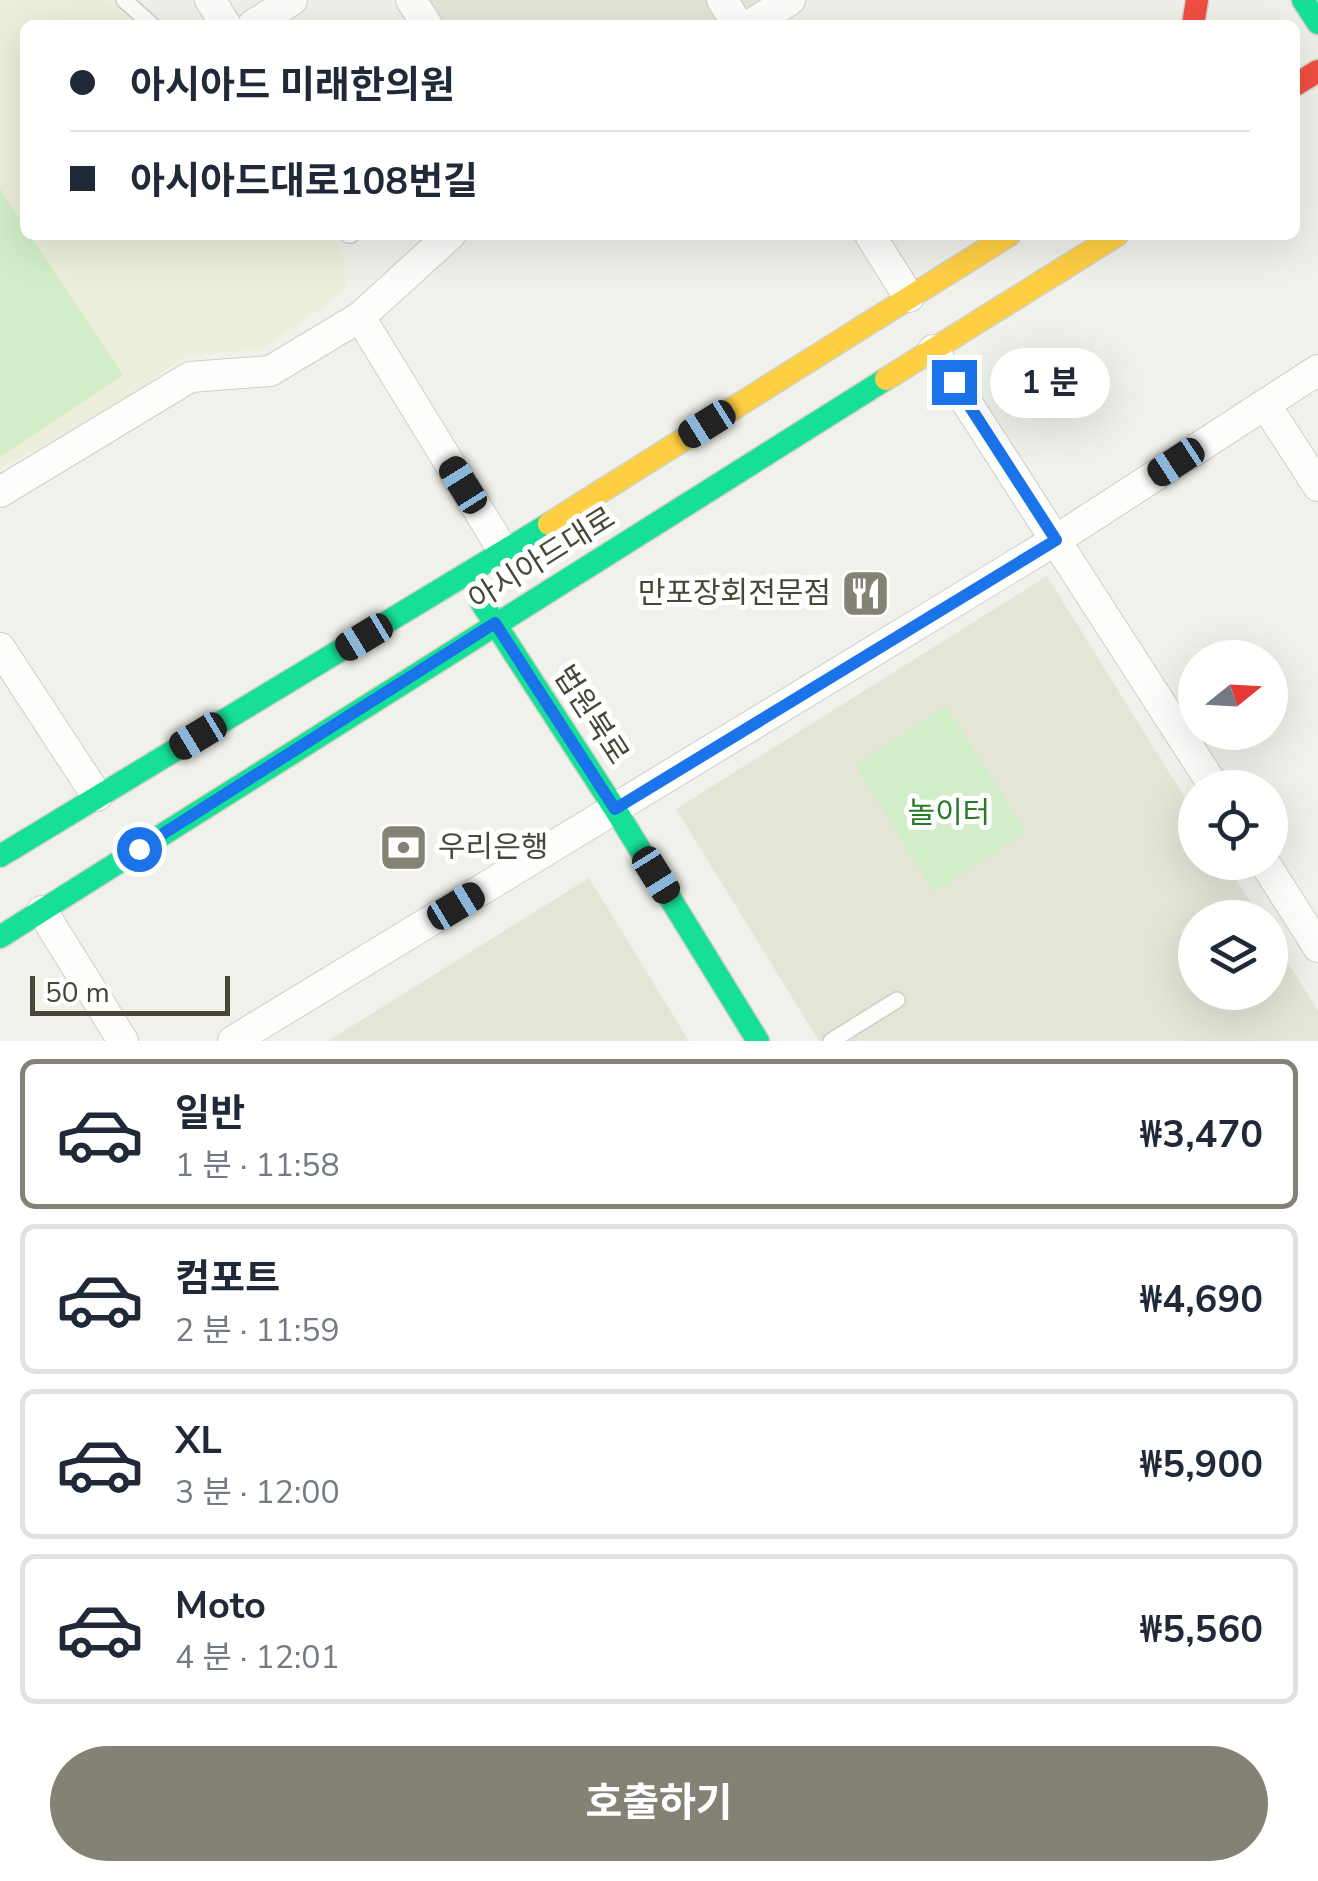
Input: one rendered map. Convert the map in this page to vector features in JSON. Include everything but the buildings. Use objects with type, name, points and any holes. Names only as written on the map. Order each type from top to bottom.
[{"type":"main road","points":[[1303,0],[1318,23]]},
{"type":"main road","name":"아시아드대로","points":[[0,856],[464,577],[1001,240]]},
{"type":"main road","name":"아시아드대로","points":[[0,937],[1110,240]]},
{"type":"main road","name":"법원북로","points":[[464,577],[615,809],[758,1041]]},
{"type":"street","points":[[261,20],[292,0]]},
{"type":"street","points":[[758,20],[790,0]]},
{"type":"street","points":[[0,492],[190,376],[270,371],[360,317],[445,240]]},
{"type":"street","points":[[873,240],[909,297]]},
{"type":"street","points":[[360,317],[504,552]]},
{"type":"street","points":[[934,350],[1203,770]]},
{"type":"street","points":[[232,1041],[1056,540],[1318,370]]},
{"type":"street","points":[[1265,404],[1318,486]]},
{"type":"street","points":[[0,648],[98,796]]},
{"type":"street","points":[[1279,880],[1310,916],[1318,948]]},
{"type":"street","points":[[42,911],[123,1041]]},
{"type":"lane","points":[[124,0],[146,20]]},
{"type":"lane","points":[[832,1041],[897,1000]]},
{"type":"shaded area","points":[[0,0],[110,0],[132,20],[20,20],[20,240],[334,240],[343,256],[346,290],[263,349],[186,356],[107,412],[0,468]]},
{"type":"shaded area","points":[[427,0],[761,0],[730,20],[440,20]]},
{"type":"shaded area","points":[[1047,576],[1178,787],[1178,880],[1237,880],[1249,900],[1178,900],[1178,1010],[1288,1010],[1288,963],[1318,1011],[1318,1041],[819,1041],[676,809]]},
{"type":"shaded area","points":[[589,878],[689,1041],[328,1041]]},
{"type":"green space","points":[[0,189],[20,219],[20,240],[33,240],[123,375],[0,457]]},
{"type":"green space","name":"놀이터","points":[[946,706],[1026,832],[934,892],[855,765]]},
{"type":"traffic: fast","points":[[1303,0],[1318,23]]},
{"type":"traffic: fast","points":[[0,937],[886,379]]},
{"type":"traffic: fast","points":[[0,856],[549,524]]},
{"type":"traffic: fast","points":[[481,602],[758,1041]]},
{"type":"traffic: slow","points":[[549,524],[1001,240]]},
{"type":"traffic: slow","points":[[886,379],[1109,240]]},
{"type":"traffic: jam","points":[[1194,20],[1197,0]]},
{"type":"traffic: jam","points":[[1300,82],[1318,71]]},
{"type":"place","name":"만포장회전문점","points":[[866,593]]},
{"type":"place","name":"우리은행","points":[[403,847]]},
{"type":"route","points":[[139,849],[495,623],[615,809],[1056,540],[954,382]]}]
